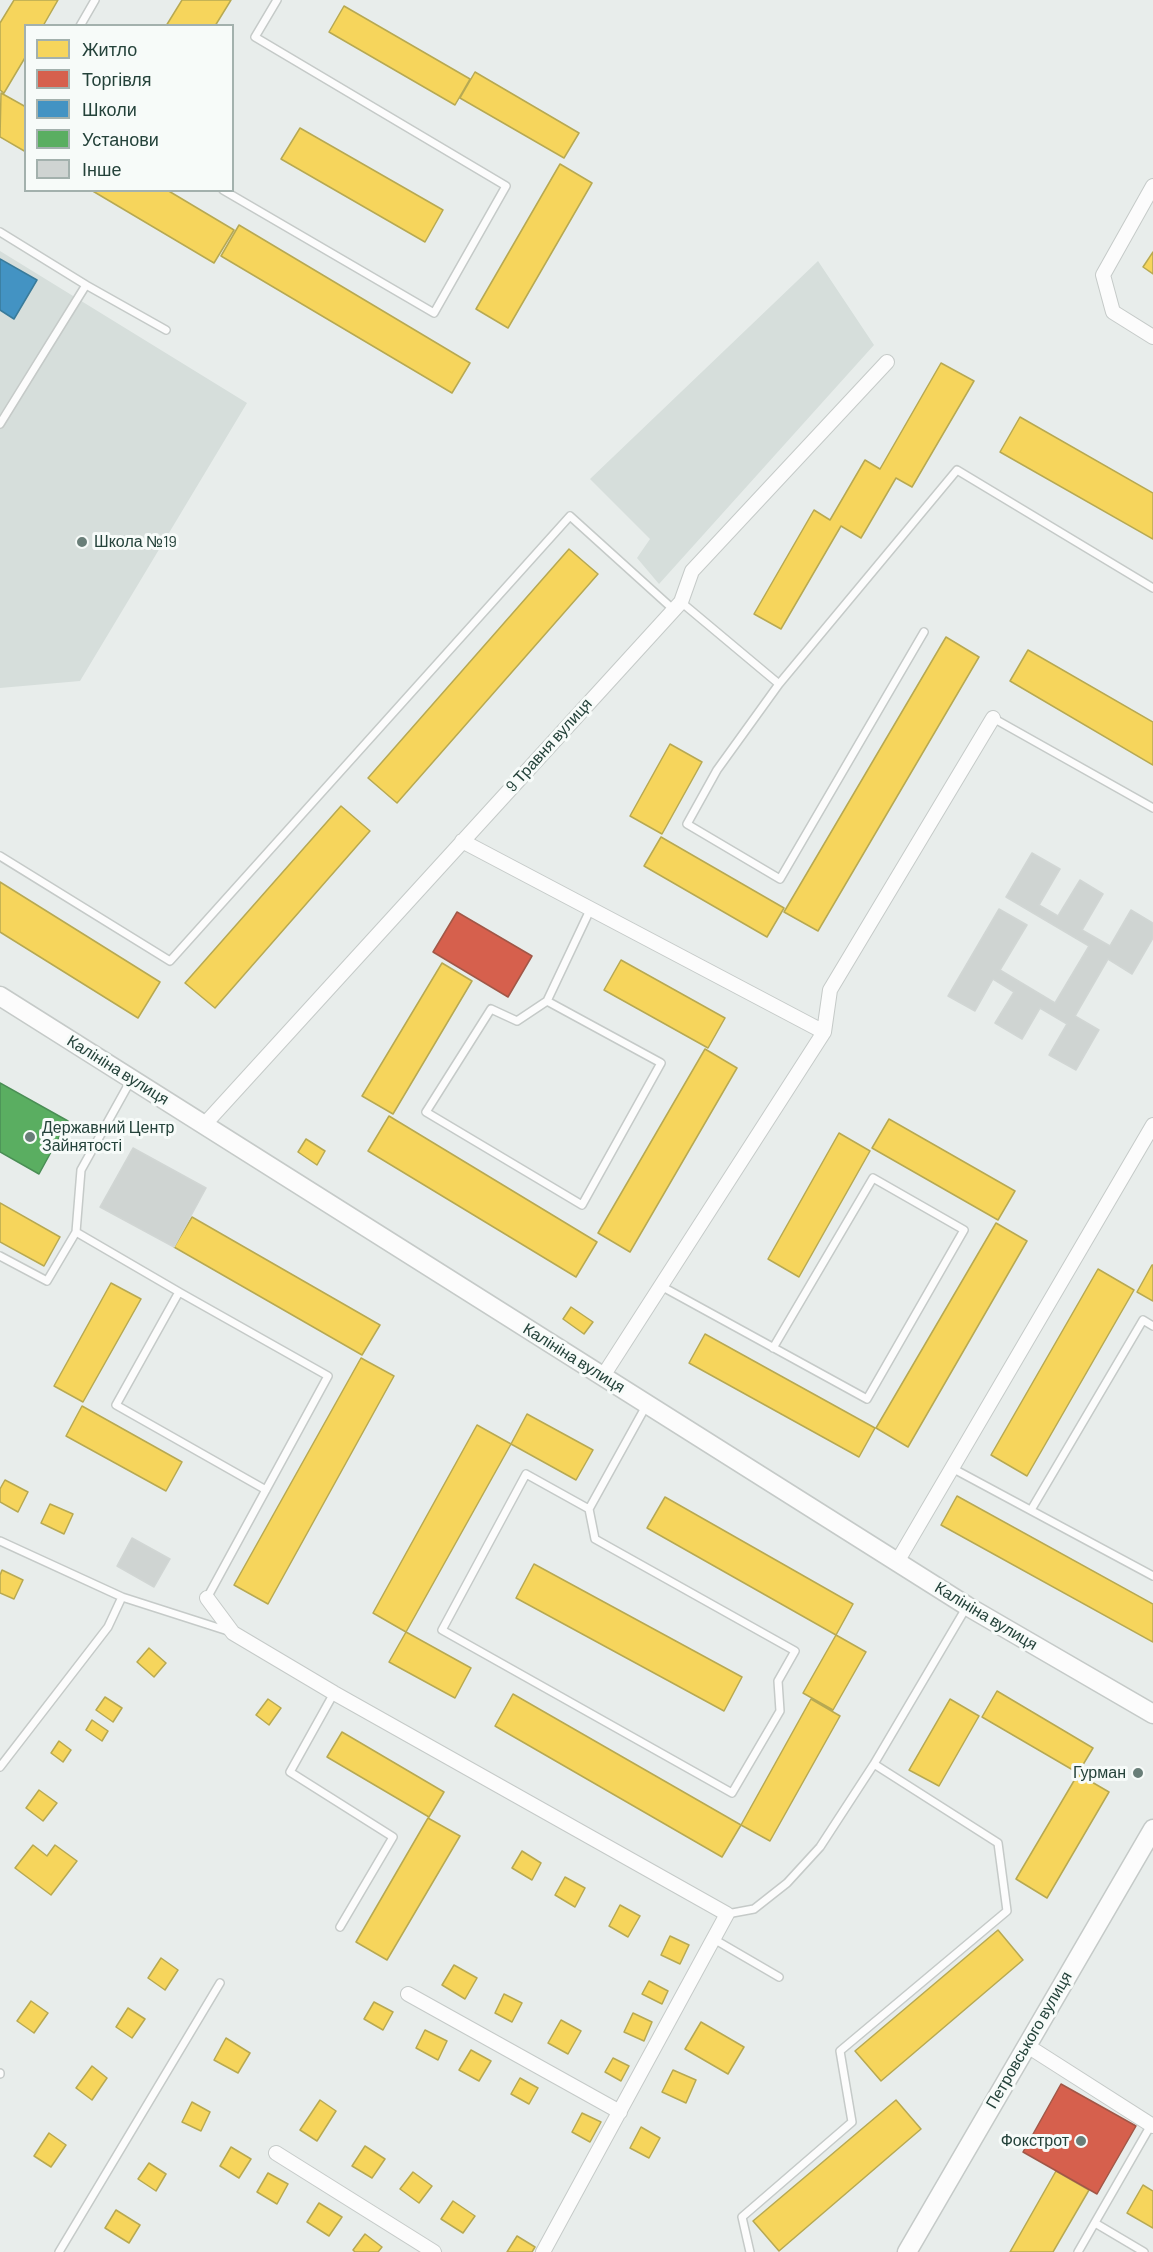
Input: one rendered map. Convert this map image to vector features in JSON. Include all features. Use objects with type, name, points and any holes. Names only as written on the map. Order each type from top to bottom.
[{"type":"street","points":[[1153,186],[1103,275],[1113,312],[1153,337]]},
{"type":"street","name":"9 Травня вулиця","points":[[204,1125],[677,606],[692,571],[887,362]]},
{"type":"street","points":[[603,1376],[824,1032],[830,990],[993,718]]},
{"type":"street","points":[[462,841],[824,1032]]},
{"type":"street","name":"Калініна вулиця","points":[[0,996],[967,1606],[1153,1714]]},
{"type":"street","points":[[897,1562],[1153,1125]]},
{"type":"street","points":[[207,1598],[234,1633],[334,1694],[727,1914],[543,2252]]},
{"type":"street","name":"Петровського вулиця","points":[[907,2252],[1153,1829]]},
{"type":"street","points":[[408,1994],[620,2112]]},
{"type":"street","points":[[1026,2045],[1152,2125]]},
{"type":"street","points":[[276,2153],[434,2252]]},
{"type":"lane","points":[[81,24],[95,0]]},
{"type":"lane","points":[[226,192],[434,313],[506,186],[255,37],[277,0]]},
{"type":"lane","points":[[0,232],[86,285],[166,330]]},
{"type":"lane","points":[[0,424],[86,285]]},
{"type":"lane","points":[[924,632],[780,879],[687,824],[717,770],[779,684],[957,470],[1153,588]]},
{"type":"lane","points":[[0,856],[170,961],[570,516],[677,606],[779,684]]},
{"type":"lane","points":[[993,718],[1153,808]]},
{"type":"lane","points":[[547,1001],[661,1063],[582,1205],[426,1112],[491,1009],[517,1021],[547,1001],[591,908]]},
{"type":"lane","points":[[0,1256],[47,1281],[76,1232],[81,1170],[132,1079]]},
{"type":"lane","points":[[661,1286],[772,1348],[867,1399],[964,1230],[873,1178],[772,1348]]},
{"type":"lane","points":[[76,1232],[328,1376],[207,1598]]},
{"type":"lane","points":[[179,1292],[116,1405],[266,1490]]},
{"type":"lane","points":[[1031,1510],[1143,1320],[1153,1326]]},
{"type":"lane","points":[[589,1509],[526,1474],[442,1630],[732,1793],[780,1711],[778,1681],[795,1651],[595,1539],[589,1509],[647,1404]]},
{"type":"lane","points":[[952,1468],[1153,1576]]},
{"type":"lane","points":[[0,1541],[122,1597],[234,1633]]},
{"type":"lane","points":[[0,1767],[108,1627],[122,1597]]},
{"type":"lane","points":[[727,1914],[754,1909],[787,1883],[820,1847],[874,1764],[967,1606]]},
{"type":"lane","points":[[334,1694],[290,1772],[393,1837],[340,1927]]},
{"type":"lane","points":[[750,2252],[742,2217],[852,2122],[840,2052],[1007,1911],[998,1843],[874,1764]]},
{"type":"lane","points":[[712,1938],[779,1977]]},
{"type":"lane","points":[[59,2252],[220,1983]]},
{"type":"lane","points":[[1078,2252],[1152,2125]]},
{"type":"lane","points":[[1095,2223],[1144,2252]]},
{"type":"shaded area","name":"Школа №19","points":[[0,251],[247,403],[80,681],[0,688]]},
{"type":"shaded area","points":[[818,261],[874,345],[659,584],[637,558],[650,539],[590,479]]},
{"type":"building: Житло","points":[[14,0],[58,0],[44,24],[24,24],[24,59],[4,93],[0,90],[0,23]]},
{"type":"building: Житло","points":[[182,0],[231,0],[216,24],[167,24]]},
{"type":"building: Житло","points":[[344,6],[470,79],[455,105],[329,32]]},
{"type":"building: Житло","points":[[475,72],[579,133],[564,158],[460,98]]},
{"type":"building: Житло","points":[[1,93],[24,106],[24,151],[0,137]]},
{"type":"building: Житло","points":[[300,128],[443,210],[425,242],[281,159]]},
{"type":"building: Житло","points":[[560,164],[592,183],[508,328],[476,309]]},
{"type":"building: Житло","points":[[94,192],[170,192],[234,230],[214,263]]},
{"type":"building: Житло","points":[[239,225],[470,363],[452,393],[221,256]]},
{"type":"building: Житло","points":[[1153,252],[1153,274],[1143,267]]},
{"type":"building: Житло","points":[[941,363],[974,381],[912,487],[896,478],[861,538],[841,526],[781,629],[754,614],[814,510],[830,520],[865,460],[880,469]]},
{"type":"building: Житло","points":[[1020,417],[1153,493],[1153,539],[1000,452]]},
{"type":"building: Житло","points":[[569,549],[598,574],[397,803],[368,778]]},
{"type":"building: Житло","points":[[946,637],[979,657],[818,931],[784,912]]},
{"type":"building: Житло","points":[[1028,650],[1153,722],[1153,765],[1010,681]]},
{"type":"building: Житло","points":[[670,744],[702,762],[662,834],[630,816]]},
{"type":"building: Житло","points":[[341,806],[370,831],[215,1008],[185,983]]},
{"type":"building: Житло","points":[[661,837],[784,908],[767,937],[644,866]]},
{"type":"building: Житло","points":[[0,882],[160,982],[138,1018],[0,932]]},
{"type":"building: Житло","points":[[621,960],[725,1018],[708,1048],[604,990]]},
{"type":"building: Житло","points":[[442,963],[472,981],[393,1114],[362,1096]]},
{"type":"building: Житло","points":[[705,1049],[737,1068],[630,1252],[598,1233]]},
{"type":"building: Житло","points":[[389,1116],[597,1242],[576,1277],[368,1151]]},
{"type":"building: Житло","points":[[889,1119],[1015,1191],[998,1220],[872,1148]]},
{"type":"building: Житло","points":[[839,1133],[870,1151],[799,1277],[768,1259]]},
{"type":"building: Житло","points":[[306,1139],[325,1151],[317,1165],[298,1152]]},
{"type":"building: Житло","points":[[0,1203],[60,1237],[44,1266],[0,1242]]},
{"type":"building: Житло","points":[[192,1217],[380,1325],[362,1355],[174,1247]]},
{"type":"building: Житло","points":[[996,1223],[1027,1241],[908,1447],[876,1428]]},
{"type":"building: Житло","points":[[1153,1265],[1153,1301],[1137,1292]]},
{"type":"building: Житло","points":[[1098,1269],[1134,1290],[1027,1476],[991,1455]]},
{"type":"building: Житло","points":[[111,1283],[141,1299],[83,1402],[54,1386]]},
{"type":"building: Житло","points":[[571,1307],[593,1322],[584,1334],[563,1319]]},
{"type":"building: Житло","points":[[705,1334],[875,1428],[859,1457],[689,1363]]},
{"type":"building: Житло","points":[[361,1358],[394,1376],[268,1604],[234,1585]]},
{"type":"building: Житло","points":[[82,1406],[182,1462],[166,1491],[66,1436]]},
{"type":"building: Житло","points":[[527,1414],[593,1450],[576,1480],[511,1444]]},
{"type":"building: Житло","points":[[477,1425],[511,1444],[406,1632],[373,1613]]},
{"type":"building: Житло","points":[[5,1480],[28,1492],[18,1512],[0,1502],[0,1489]]},
{"type":"building: Житло","points":[[957,1496],[1153,1604],[1153,1642],[941,1525]]},
{"type":"building: Житло","points":[[665,1497],[853,1604],[836,1635],[647,1528]]},
{"type":"building: Житло","points":[[50,1504],[73,1514],[64,1534],[41,1523]]},
{"type":"building: Житло","points":[[534,1564],[742,1677],[724,1711],[516,1598]]},
{"type":"building: Житло","points":[[2,1570],[23,1580],[14,1599],[0,1593]]},
{"type":"building: Житло","points":[[406,1632],[471,1668],[455,1698],[389,1662]]},
{"type":"building: Житло","points":[[836,1635],[866,1652],[833,1710],[803,1693]]},
{"type":"building: Житло","points":[[149,1648],[166,1663],[154,1677],[137,1662]]},
{"type":"building: Житло","points":[[997,1691],[1093,1748],[1078,1773],[982,1717]]},
{"type":"building: Житло","points":[[513,1694],[741,1825],[722,1857],[495,1726]]},
{"type":"building: Житло","points":[[105,1697],[122,1708],[113,1722],[96,1710]]},
{"type":"building: Житло","points":[[268,1699],[281,1708],[269,1725],[256,1715]]},
{"type":"building: Житло","points":[[811,1699],[840,1716],[770,1841],[741,1825]]},
{"type":"building: Житло","points":[[950,1699],[979,1716],[939,1786],[909,1770]]},
{"type":"building: Житло","points":[[92,1720],[108,1731],[102,1741],[86,1730]]},
{"type":"building: Житло","points":[[342,1732],[444,1792],[429,1817],[327,1757]]},
{"type":"building: Житло","points":[[59,1741],[71,1750],[63,1762],[51,1753]]},
{"type":"building: Житло","points":[[1078,1774],[1109,1792],[1047,1898],[1016,1879]]},
{"type":"building: Житло","points":[[39,1790],[57,1803],[43,1821],[26,1808]]},
{"type":"building: Житло","points":[[428,1818],[460,1836],[387,1960],[356,1942]]},
{"type":"building: Житло","points":[[33,1845],[47,1856],[55,1845],[77,1861],[51,1895],[15,1868]]},
{"type":"building: Житло","points":[[522,1851],[541,1863],[532,1880],[512,1868]]},
{"type":"building: Житло","points":[[565,1877],[585,1888],[575,1907],[555,1895]]},
{"type":"building: Житло","points":[[620,1905],[640,1916],[628,1937],[609,1926]]},
{"type":"building: Житло","points":[[998,1930],[1023,1960],[881,2081],[855,2051]]},
{"type":"building: Житло","points":[[670,1936],[689,1945],[680,1964],[661,1955]]},
{"type":"building: Житло","points":[[161,1958],[178,1970],[165,1990],[148,1978]]},
{"type":"building: Житло","points":[[454,1965],[477,1978],[465,1999],[442,1985]]},
{"type":"building: Житло","points":[[649,1981],[668,1991],[662,2004],[642,1994]]},
{"type":"building: Житло","points":[[504,1994],[522,2003],[512,2022],[495,2013]]},
{"type":"building: Житло","points":[[31,2001],[48,2013],[34,2033],[17,2021]]},
{"type":"building: Житло","points":[[374,2002],[393,2012],[383,2030],[364,2019]]},
{"type":"building: Житло","points":[[128,2008],[145,2019],[132,2038],[116,2027]]},
{"type":"building: Житло","points":[[633,2013],[652,2022],[644,2041],[624,2032]]},
{"type":"building: Житло","points":[[561,2020],[581,2031],[568,2054],[548,2043]]},
{"type":"building: Житло","points":[[701,2022],[744,2047],[728,2074],[685,2049]]},
{"type":"building: Житло","points":[[425,2030],[447,2041],[438,2060],[416,2048]]},
{"type":"building: Житло","points":[[226,2038],[250,2053],[238,2073],[214,2060]]},
{"type":"building: Житло","points":[[471,2050],[491,2061],[479,2081],[459,2070]]},
{"type":"building: Житло","points":[[613,2058],[629,2066],[621,2081],[605,2072]]},
{"type":"building: Житло","points":[[92,2066],[107,2078],[92,2100],[76,2088]]},
{"type":"building: Житло","points":[[673,2070],[696,2080],[686,2103],[662,2092]]},
{"type":"building: Житло","points":[[520,2078],[538,2088],[529,2104],[511,2094]]},
{"type":"building: Житло","points":[[320,2100],[336,2111],[317,2141],[300,2130]]},
{"type":"building: Житло","points":[[896,2100],[921,2129],[779,2251],[753,2221]]},
{"type":"building: Житло","points":[[192,2102],[210,2112],[201,2131],[182,2122]]},
{"type":"building: Житло","points":[[582,2113],[601,2122],[590,2142],[572,2132]]},
{"type":"building: Житло","points":[[641,2127],[660,2138],[649,2158],[630,2148]]},
{"type":"building: Житло","points":[[49,2133],[66,2145],[51,2167],[34,2156]]},
{"type":"building: Житло","points":[[365,2146],[385,2159],[372,2178],[352,2166]]},
{"type":"building: Житло","points":[[231,2147],[251,2159],[239,2178],[220,2166]]},
{"type":"building: Житло","points":[[149,2163],[166,2174],[156,2191],[138,2179]]},
{"type":"building: Житло","points":[[1056,2171],[1089,2190],[1053,2252],[1010,2252]]},
{"type":"building: Житло","points":[[413,2172],[432,2186],[419,2203],[400,2189]]},
{"type":"building: Житло","points":[[268,2173],[288,2184],[277,2204],[257,2192]]},
{"type":"building: Житло","points":[[1143,2185],[1153,2191],[1153,2228],[1127,2213]]},
{"type":"building: Житло","points":[[453,2201],[475,2216],[463,2233],[441,2219]]},
{"type":"building: Житло","points":[[319,2203],[342,2217],[329,2236],[307,2222]]},
{"type":"building: Житло","points":[[116,2210],[140,2225],[129,2243],[105,2228]]},
{"type":"building: Житло","points":[[365,2234],[382,2247],[378,2252],[355,2252],[353,2250]]},
{"type":"building: Житло","points":[[517,2236],[535,2247],[532,2252],[507,2252]]},
{"type":"building: Торгівля","points":[[457,912],[532,956],[508,997],[433,952]]},
{"type":"building: Торгівля","points":[[1061,2084],[1136,2126],[1097,2194],[1023,2152]]},
{"type":"building: Школи","points":[[0,259],[37,280],[14,319],[0,310]]},
{"type":"building: Установи","name":"Державний Центр Зайнятості","points":[[0,1083],[68,1121],[39,1174],[0,1152]]},
{"type":"building: Інше","points":[[1032,853],[1060,869],[1039,905],[1058,916],[1080,880],[1103,894],[1082,930],[1110,946],[1131,910],[1153,923],[1153,938],[1132,974],[1108,959],[1075,1016],[1099,1030],[1076,1070],[1049,1055],[1067,1024],[1040,1008],[1022,1039],[995,1023],[1014,992],[993,979],[975,1011],[948,996],[999,909],[1027,925],[1000,970],[1055,1003],[1089,946],[1006,897]]},
{"type":"building: Інше","points":[[133,1148],[206,1188],[174,1247],[100,1207]]},
{"type":"building: Інше","points":[[132,1538],[170,1559],[154,1587],[117,1566]]},
{"type":"place","name":"Школа №19","points":[[82,542]]},
{"type":"place","name":"Державний Центр Зайнятості","points":[[30,1137]]},
{"type":"place","name":"Гурман","points":[[1138,1773]]},
{"type":"place","name":"Фокстрот","points":[[1081,2141]]}]
